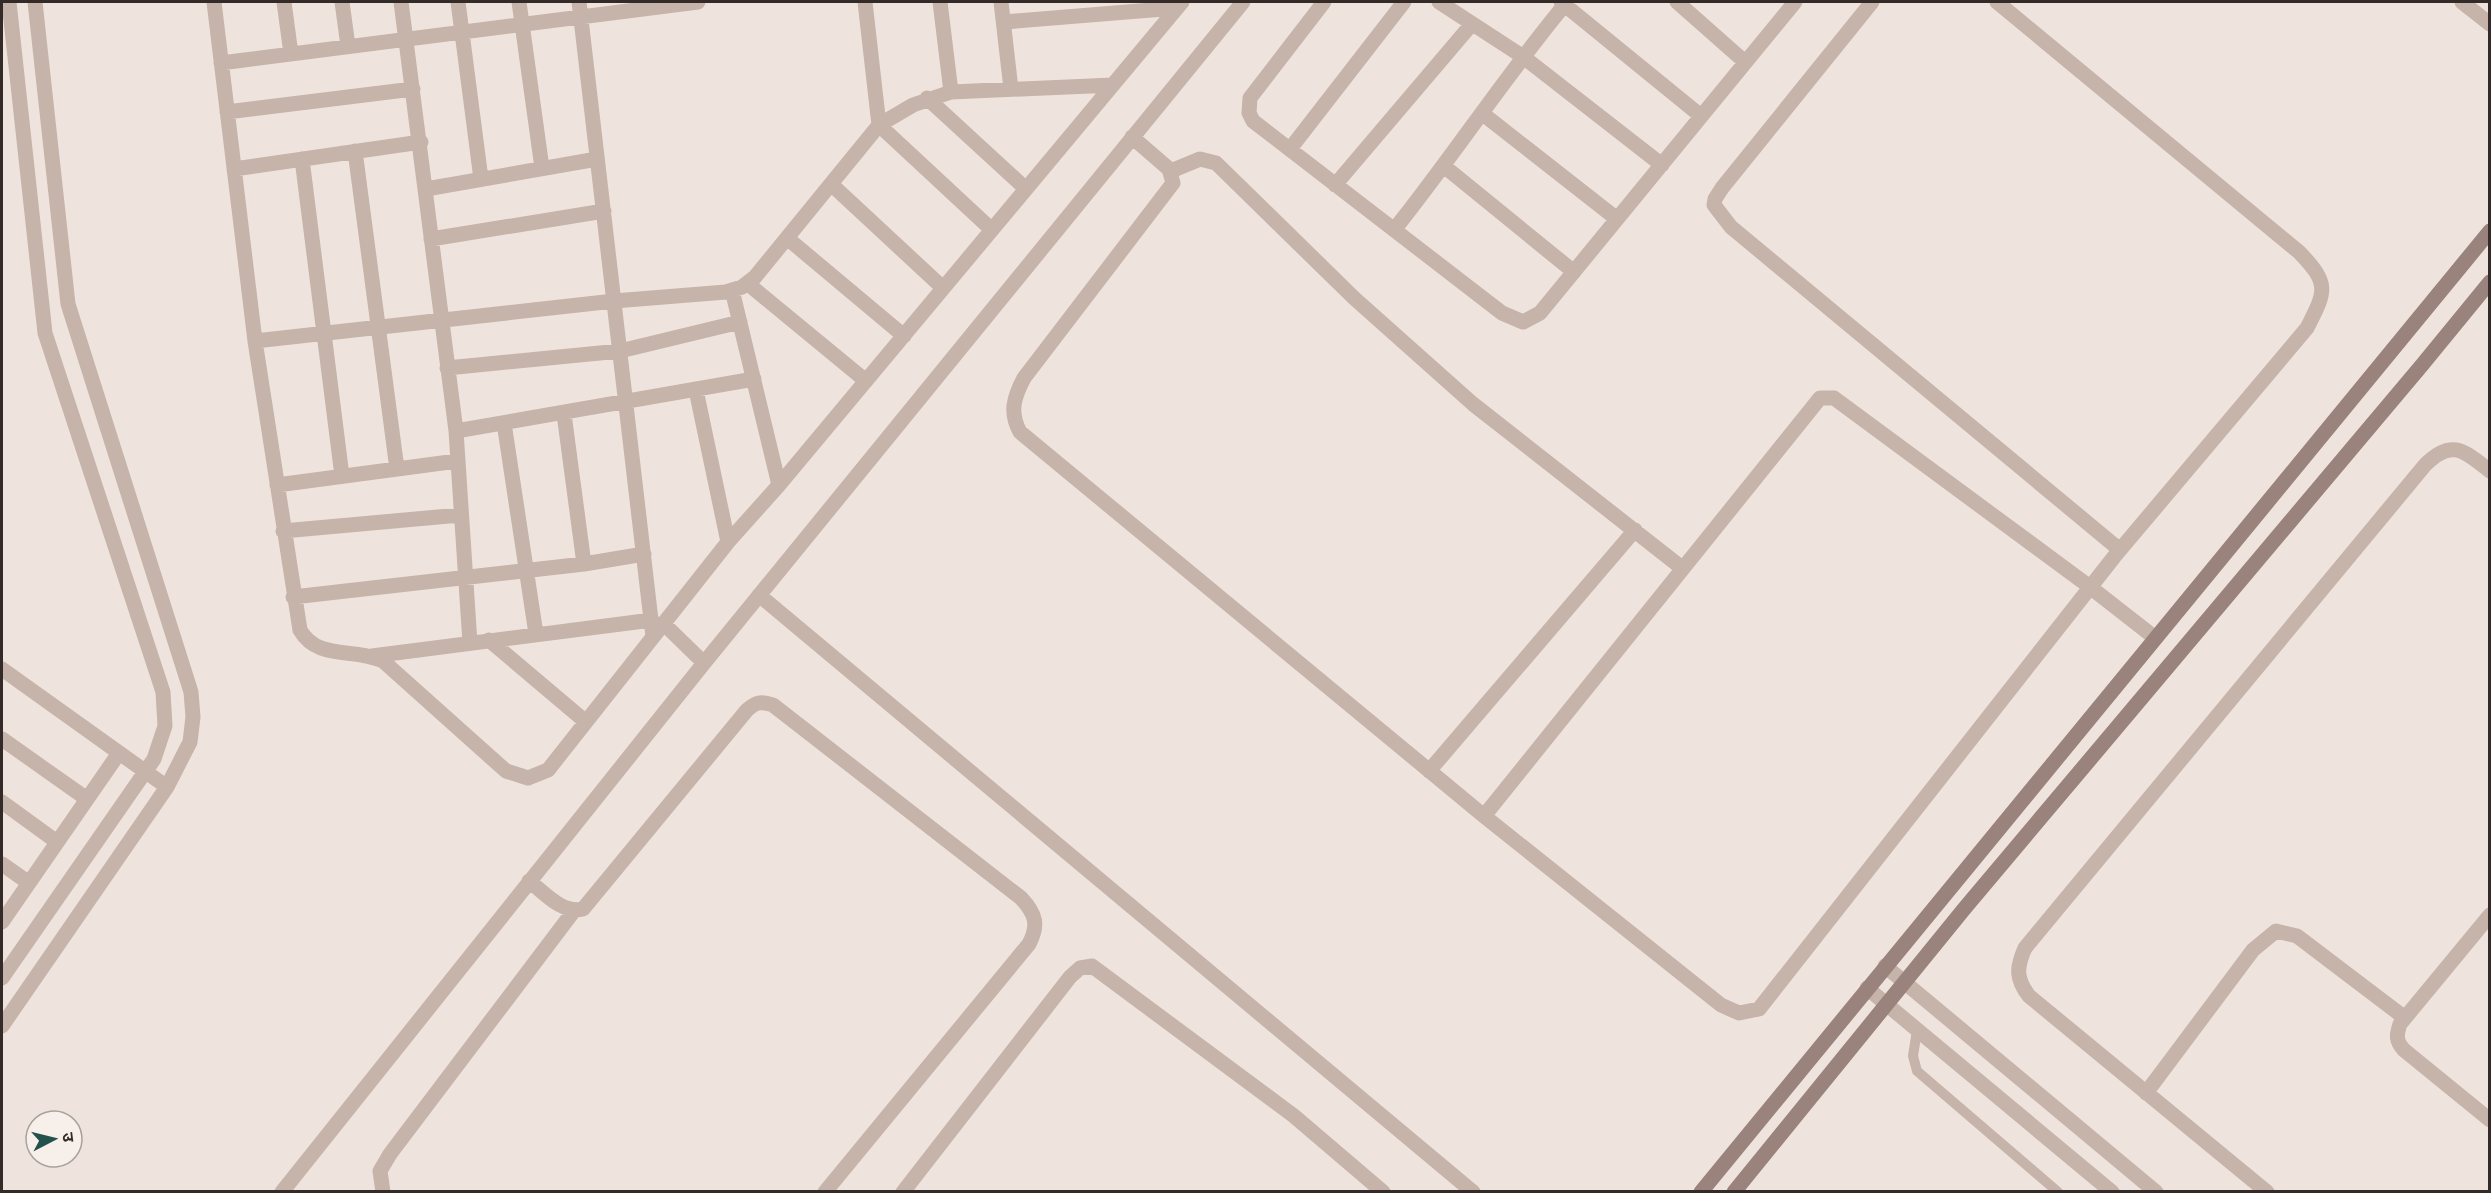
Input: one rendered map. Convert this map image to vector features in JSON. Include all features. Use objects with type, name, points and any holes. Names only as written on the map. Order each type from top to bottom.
[{"type":"street","points":[[2,978],[154,759],[165,726],[163,692],[45,333],[9,2]]},
{"type":"street","points":[[2,1026],[167,787],[190,742],[193,717],[191,692],[68,304],[35,2]]},
{"type":"street","points":[[214,2],[255,341],[293,597],[300,630],[312,646],[319,650],[372,656],[536,634],[658,622]]},
{"type":"street","points":[[284,2],[291,54]]},
{"type":"street","points":[[342,2],[348,46]]},
{"type":"street","points":[[401,2],[404,39],[421,142],[440,321],[456,431],[470,643]]},
{"type":"street","points":[[458,2],[481,179]]},
{"type":"street","points":[[519,2],[542,168]]},
{"type":"street","points":[[221,63],[522,23],[580,9],[698,2]]},
{"type":"street","points":[[865,2],[879,124],[992,230]]},
{"type":"street","points":[[940,2],[951,92]]},
{"type":"street","points":[[1001,2],[1011,89]]},
{"type":"street","points":[[282,1191],[704,663],[1243,2]]},
{"type":"street","points":[[1324,2],[1255,91],[1249,104],[1249,113],[1253,121],[1502,313],[1517,321],[1529,320],[1540,313],[1662,165],[1790,3]]},
{"type":"street","points":[[1290,149],[1404,2]]},
{"type":"street","points":[[1440,2],[1471,25],[1522,56],[1662,165]]},
{"type":"street","points":[[1677,2],[1745,62]]},
{"type":"street","points":[[1872,2],[1722,188],[1714,205],[1731,227],[2120,550]]},
{"type":"street","points":[[1132,137],[1171,171],[1173,183],[1024,378],[1014,396],[1012,410],[1020,432],[1484,816],[1721,1005],[1739,1013],[1760,1009],[2090,587],[2307,328],[2323,296],[2324,286],[2314,267],[2299,252],[1997,2]]},
{"type":"street","points":[[2462,2],[2490,24]]},
{"type":"street","points":[[1394,230],[1445,167],[1522,56],[1564,3],[1701,116]]},
{"type":"street","points":[[1004,22],[1179,5]]},
{"type":"street","points":[[372,656],[383,661],[506,771],[517,777],[528,778],[548,770],[653,636],[658,622],[779,485],[1179,5]]},
{"type":"street","points":[[580,9],[644,554],[658,622],[704,663]]},
{"type":"street","points":[[1335,185],[1471,25]]},
{"type":"street","points":[[255,341],[732,290],[747,283],[787,238],[879,124],[927,98],[951,92],[1113,85]]},
{"type":"street","points":[[227,112],[412,89]]},
{"type":"street","points":[[927,98],[1026,189]]},
{"type":"street","points":[[1483,114],[1617,219]]},
{"type":"street","points":[[234,169],[421,142]]},
{"type":"street","points":[[355,151],[397,469]]},
{"type":"street","points":[[302,159],[342,476]]},
{"type":"street","points":[[426,189],[597,159]]},
{"type":"street","points":[[1171,171],[1200,159],[1216,163],[1353,298],[1473,404],[1682,568]]},
{"type":"street","points":[[1445,167],[1574,272]]},
{"type":"street","points":[[831,184],[943,288]]},
{"type":"street","points":[[431,239],[603,211]]},
{"type":"street","points":[[1701,1191],[2490,231]]},
{"type":"street","points":[[787,238],[904,336]]},
{"type":"street","points":[[1734,1191],[1904,982],[2490,282]]},
{"type":"street","points":[[747,283],[866,381]]},
{"type":"street","points":[[732,290],[779,485]]},
{"type":"street","points":[[447,368],[620,351],[740,322]]},
{"type":"street","points":[[456,431],[564,414],[754,379]]},
{"type":"street","points":[[696,390],[728,542]]},
{"type":"street","points":[[1484,816],[1812,405],[1820,398],[1828,396],[2090,587],[2154,637]]},
{"type":"street","points":[[564,414],[584,564]]},
{"type":"street","points":[[504,423],[536,634]]},
{"type":"street","points":[[2267,1191],[2029,996],[2018,983],[2017,965],[2025,948],[2431,459],[2448,448],[2465,452],[2490,471]]},
{"type":"street","points":[[277,485],[458,461]]},
{"type":"street","points":[[283,531],[460,515]]},
{"type":"street","points":[[1429,771],[1635,530]]},
{"type":"street","points":[[293,597],[584,564],[644,554]]},
{"type":"street","points":[[759,595],[1473,1191]]},
{"type":"street","points":[[489,640],[586,722]]},
{"type":"street","points":[[2,669],[167,787]]},
{"type":"street","points":[[383,1191],[380,1172],[390,1154],[573,912],[583,909],[747,710],[756,703],[765,702],[773,705],[1022,898],[1031,908],[1036,922],[1035,933],[1029,944],[825,1191]]},
{"type":"street","points":[[2,739],[87,799]]},
{"type":"street","points":[[2,922],[119,753]]},
{"type":"street","points":[[2,802],[57,842]]},
{"type":"street","points":[[2,864],[29,883]]},
{"type":"street","points":[[529,881],[564,908],[573,912]]},
{"type":"street","points":[[2490,915],[2405,1018],[2397,1034],[2399,1045],[2490,1120]]},
{"type":"street","points":[[2146,1093],[2253,950],[2276,931],[2297,936],[2405,1018]]},
{"type":"street","points":[[903,1191],[1070,976],[1080,968],[1092,966],[1103,971],[1294,1116],[1383,1191]]},
{"type":"street","points":[[1885,966],[2156,1191]]},
{"type":"street","points":[[1867,988],[2112,1191]]},
{"type":"lane","points":[[1917,1030],[1913,1056],[1917,1071],[2058,1191]]}]
